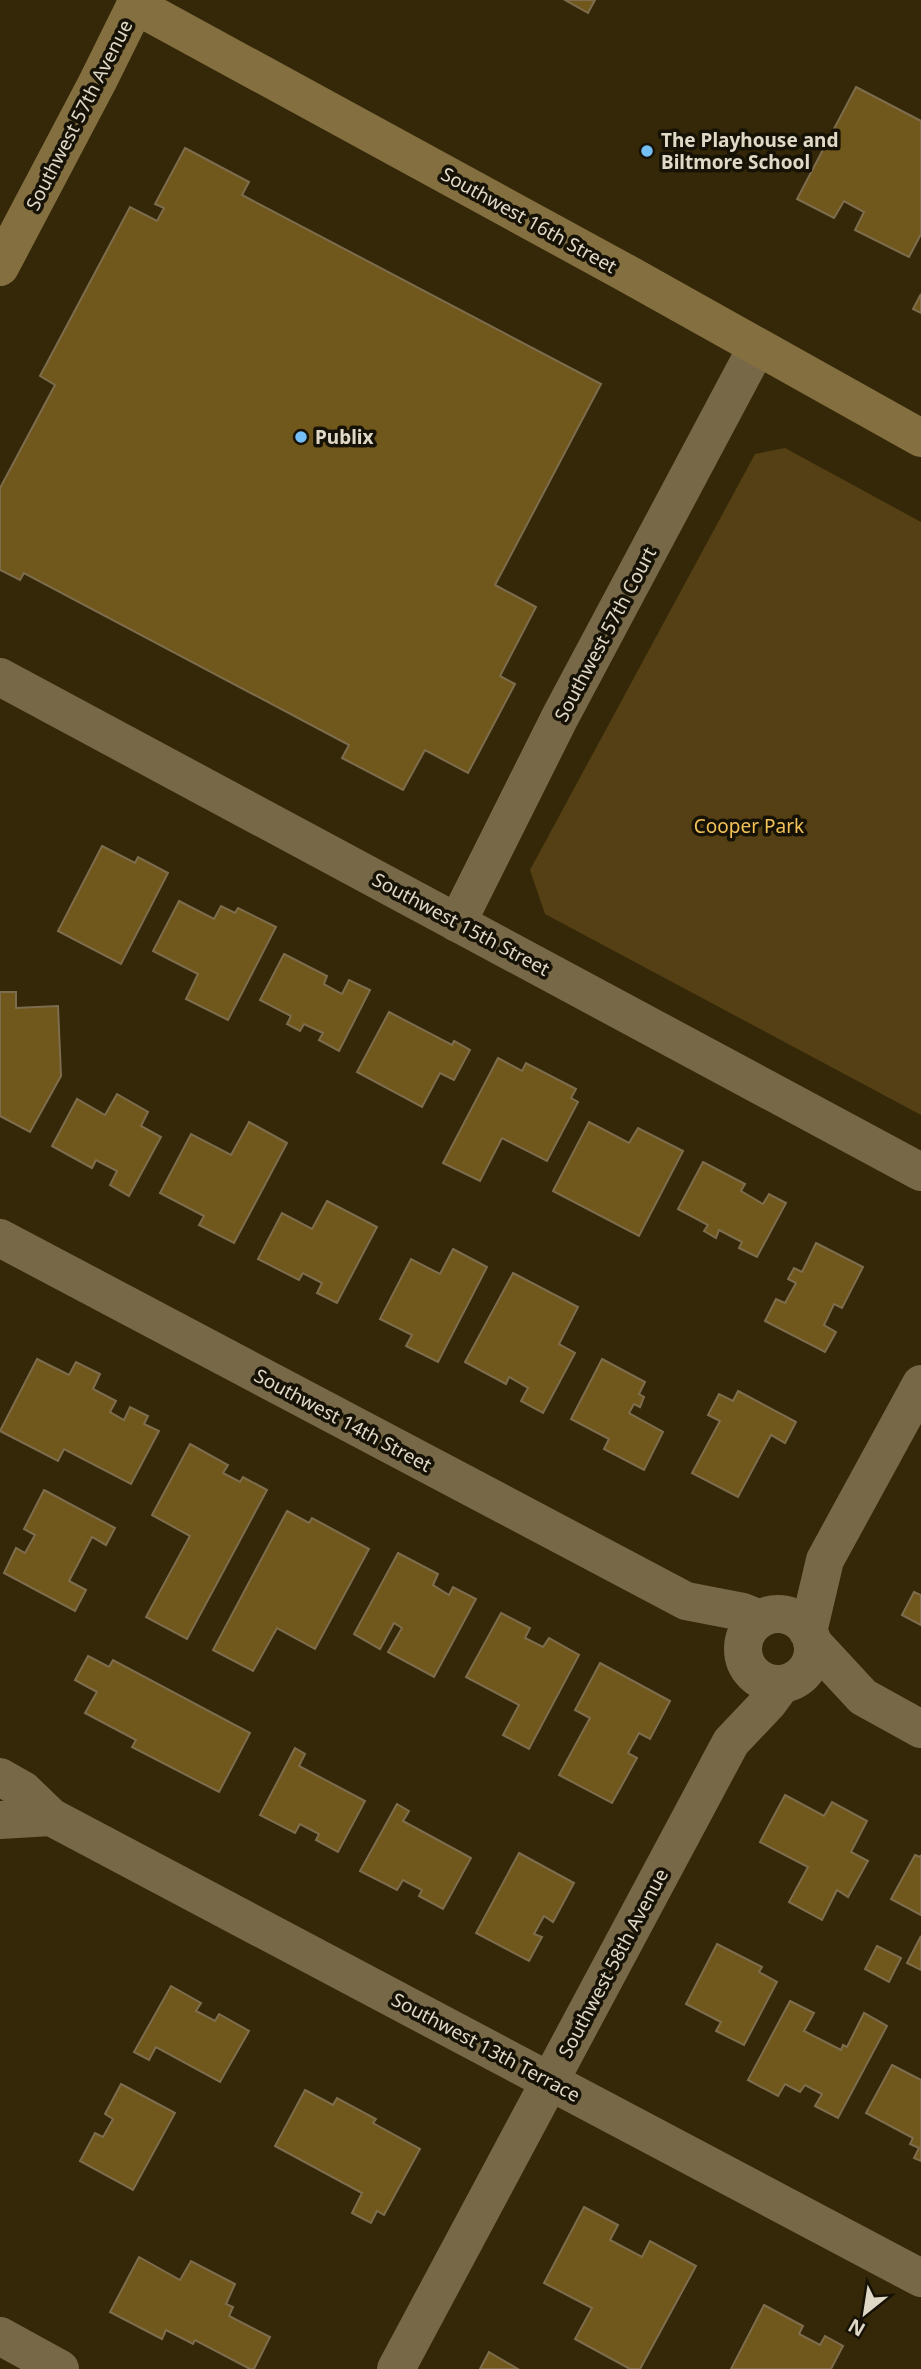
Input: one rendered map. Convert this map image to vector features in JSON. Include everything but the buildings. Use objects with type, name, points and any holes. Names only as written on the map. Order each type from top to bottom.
[{"type":"street","name":"Southwest 57th Avenue","points":[[4,247],[98,81],[136,3]]},
{"type":"street","name":"Southwest 16th Street","points":[[136,3],[921,438]]},
{"type":"street","name":"Southwest 57th Court","points":[[457,923],[560,717],[757,347]]},
{"type":"street","name":"Southwest 15th Street","points":[[0,677],[921,1172]]},
{"type":"street","name":"Southwest 14th Street","points":[[0,1238],[686,1601],[766,1617]]},
{"type":"street","points":[[788,1682],[803,1674],[810,1665],[810,1637],[825,1560],[921,1384]]},
{"type":"street","points":[[825,1560],[766,1617],[752,1625],[745,1634],[745,1662],[762,1681],[788,1682],[843,1697],[863,1697]]},
{"type":"street","name":"Southwest 14th Street","points":[[686,1601],[745,1662]]},
{"type":"street","points":[[766,1617],[792,1618],[802,1623],[810,1637],[863,1697],[921,1729]]},
{"type":"street","name":"Southwest 58th Avenue","points":[[731,1742],[745,1662]]},
{"type":"street","name":"Southwest 58th Avenue","points":[[396,2369],[731,1742],[788,1682]]},
{"type":"street","name":"Southwest 13th Terrace","points":[[0,1777],[23,1790],[51,1817],[550,2079],[921,2278]]},
{"type":"street","points":[[0,1820],[51,1817]]},
{"type":"street","points":[[0,2336],[60,2369]]},
{"type":"green space","name":"Cooper Park","points":[[785,448],[921,522],[921,1115],[545,914],[530,870],[755,454]]},
{"type":"place","name":"The Playhouse and Biltmore School","points":[[647,151]]},
{"type":"place","name":"Publix","points":[[301,437]]}]
